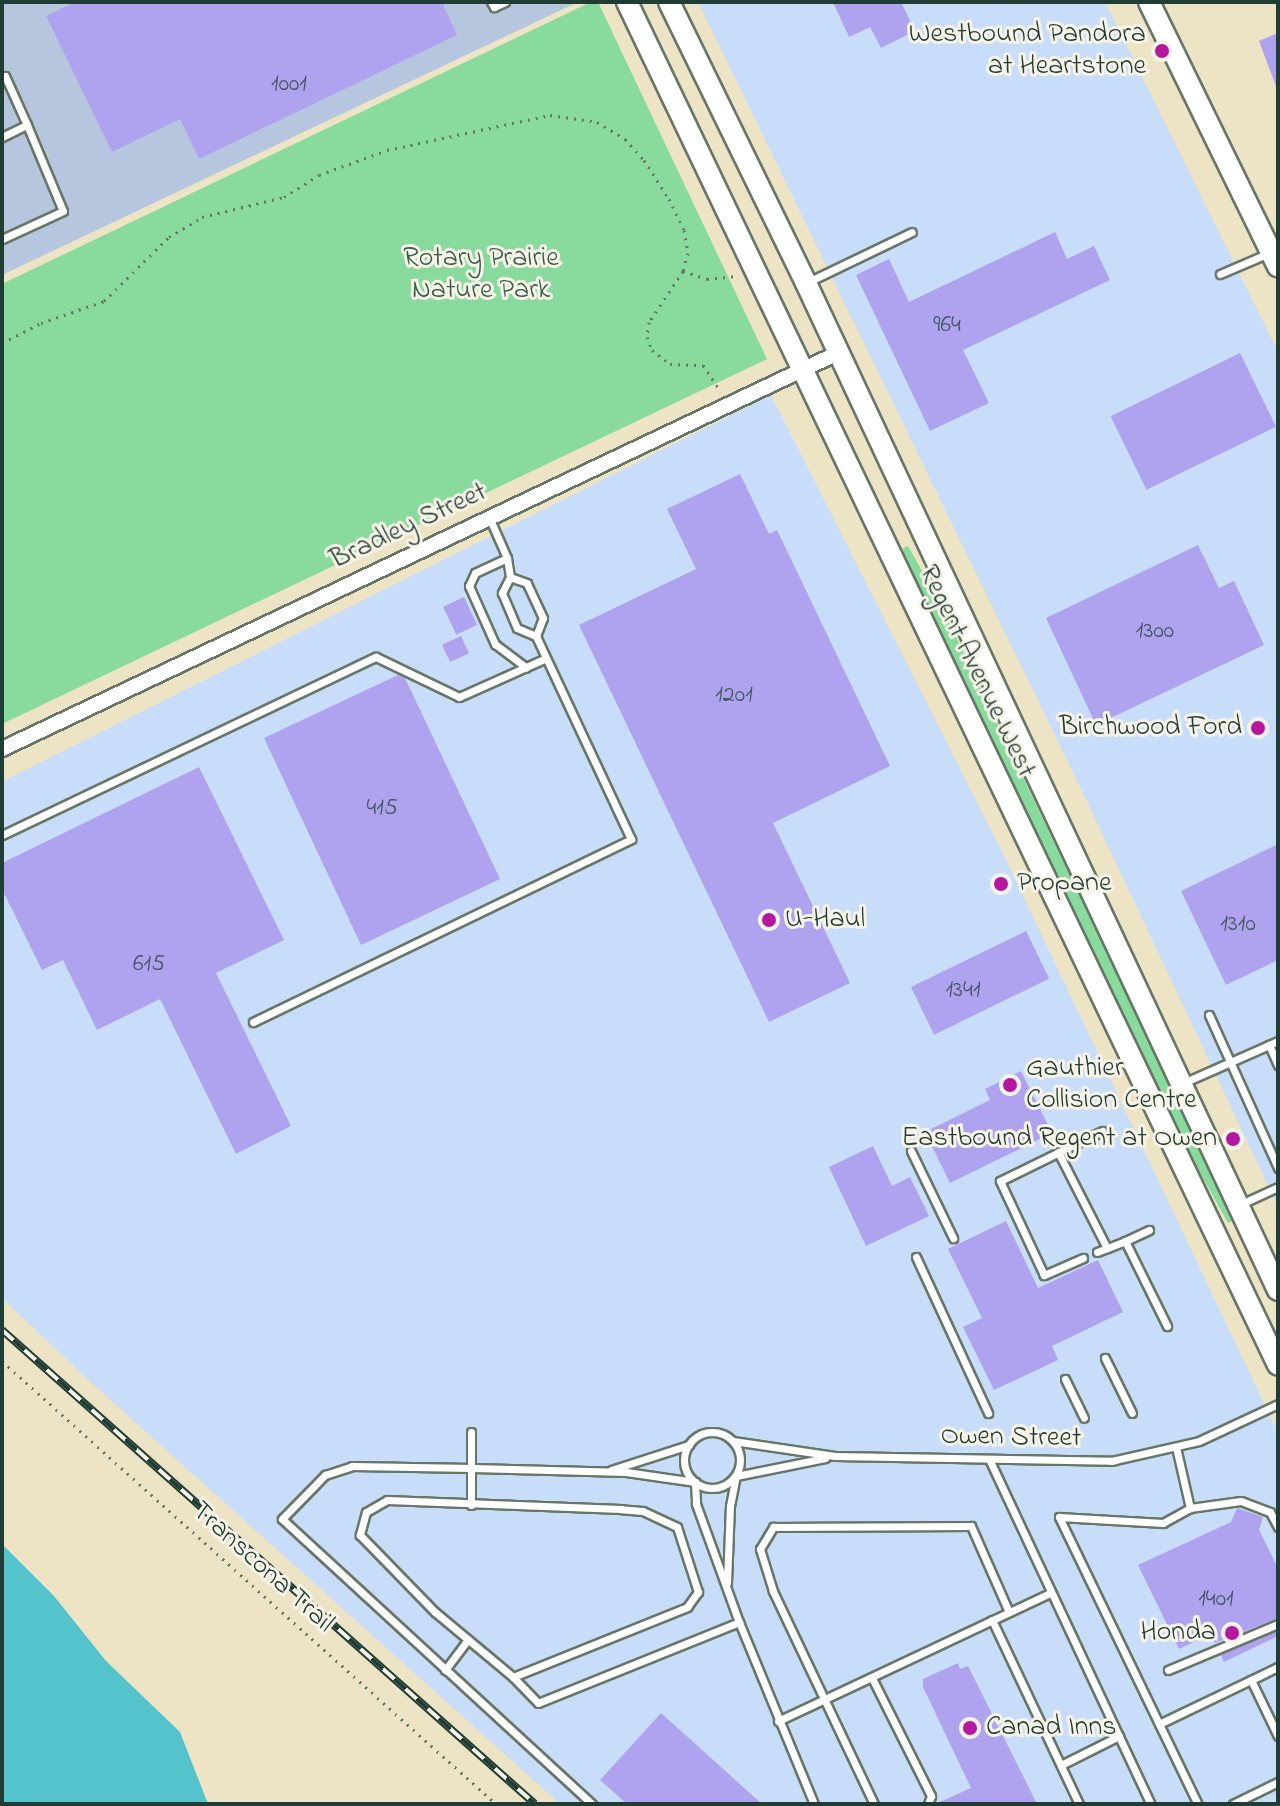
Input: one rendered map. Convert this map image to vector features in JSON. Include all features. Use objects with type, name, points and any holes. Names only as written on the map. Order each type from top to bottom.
[{"type":"main road","name":"Regent Avenue West","points":[[627,2],[800,370],[1278,1365]]},
{"type":"main road","name":"Regent Avenue West","points":[[669,2],[806,283],[1278,1288]]},
{"type":"main road","points":[[1149,2],[1274,259]]},
{"type":"street","name":"Bradley Street","points":[[2,749],[838,353]]},
{"type":"lane","points":[[491,2],[494,7],[505,2]]},
{"type":"lane","points":[[2,77],[5,76],[63,211],[2,239]]},
{"type":"lane","points":[[2,137],[27,125]]},
{"type":"lane","points":[[806,283],[912,232]]},
{"type":"lane","points":[[1220,274],[1274,259]]},
{"type":"lane","points":[[253,1022],[631,839],[536,636],[517,628],[502,593],[510,577],[507,558],[489,517]]},
{"type":"lane","points":[[507,558],[475,573],[469,586],[495,644],[526,667]]},
{"type":"lane","points":[[510,577],[527,583],[543,618],[536,636]]},
{"type":"lane","points":[[2,835],[376,657],[459,697],[546,658]]},
{"type":"lane","points":[[1209,1015],[1278,1168]]},
{"type":"lane","points":[[1181,1083],[1278,1041]]},
{"type":"lane","points":[[1269,1045],[1278,1065]]},
{"type":"lane","points":[[1083,1258],[1044,1275],[1000,1181],[1102,1131]]},
{"type":"lane","points":[[911,1151],[953,1238]]},
{"type":"lane","points":[[1058,1152],[1107,1248]]},
{"type":"lane","points":[[1239,1205],[1278,1187]]},
{"type":"lane","points":[[1097,1252],[1149,1230]]},
{"type":"lane","points":[[1125,1241],[1167,1326]]},
{"type":"lane","points":[[916,1257],[988,1413]]},
{"type":"lane","points":[[1105,1358],[1132,1413]]},
{"type":"lane","points":[[1065,1379],[1084,1418]]},
{"type":"lane","name":"Owen Street","points":[[689,1445],[709,1432],[726,1435],[733,1441],[835,1456],[1111,1461],[1199,1441],[1278,1404]]},
{"type":"lane","points":[[471,1432],[471,1505]]},
{"type":"lane","points":[[727,1588],[730,1506],[741,1458],[733,1441]]},
{"type":"lane","points":[[607,1471],[689,1445],[685,1468],[695,1482],[696,1504],[739,1622],[814,1804]]},
{"type":"lane","points":[[1176,1447],[1190,1508]]},
{"type":"lane","points":[[592,1804],[282,1519],[325,1475],[352,1466],[607,1471],[695,1482],[712,1488],[730,1483],[736,1476],[835,1456]]},
{"type":"lane","points":[[990,1461],[1151,1804]]},
{"type":"lane","points":[[513,1677],[687,1607],[698,1592],[677,1527],[661,1518],[621,1509],[387,1500],[366,1512],[360,1535],[435,1612],[513,1677],[538,1703],[739,1622]]},
{"type":"lane","points":[[1198,1804],[1059,1517],[1163,1523],[1190,1508],[1241,1501],[1270,1512],[1278,1527]]},
{"type":"lane","points":[[874,1804],[773,1591],[760,1549],[773,1527],[971,1526],[1009,1612]]},
{"type":"lane","points":[[778,1721],[1050,1593]]},
{"type":"lane","points":[[992,1620],[1079,1804]]},
{"type":"lane","points":[[1168,1670],[1278,1624]]},
{"type":"lane","points":[[445,1670],[468,1640]]},
{"type":"lane","points":[[1159,1724],[1278,1667]]},
{"type":"lane","points":[[872,1678],[931,1796],[928,1804]]},
{"type":"lane","points":[[1251,1680],[1278,1736]]},
{"type":"lane","points":[[1061,1765],[1119,1736]]},
{"type":"lane","points":[[1233,1804],[1278,1782]]},
{"type":"path","points":[[2,343],[41,323],[104,301],[169,237],[202,217],[284,197],[319,175],[387,150],[550,115],[597,122],[625,139],[644,160],[684,230],[688,253],[683,271],[649,322],[647,337],[652,350],[670,364],[703,365],[721,392]]},
{"type":"path","points":[[683,271],[707,279],[736,276]]},
{"type":"path","name":"Transcona Trail","points":[[2,1361],[496,1804]]},
{"type":"shaded area","points":[[2,2],[578,2],[2,275]]},
{"type":"shaded area","points":[[698,2],[1105,2],[1278,352],[1278,1207],[1083,793]]},
{"type":"shaded area","points":[[771,395],[1007,862],[1278,1433],[1278,1804],[560,1804],[86,1378],[2,1298],[2,782]]},
{"type":"green space","name":"Rotary Prairie Nature Park","points":[[591,2],[598,2],[767,359],[2,724],[2,284]]},
{"type":"green space","points":[[908,546],[939,601],[1234,1220],[1228,1223],[1183,1142],[904,555],[903,548]]},
{"type":"water","points":[[2,1544],[54,1596],[106,1661],[180,1732],[208,1804],[2,1804]]},
{"type":"building","points":[[75,2],[442,2],[457,35],[199,159],[180,119],[112,152],[46,16]]},
{"type":"building","points":[[833,2],[901,2],[915,31],[881,48],[870,27],[849,37]]},
{"type":"building","points":[[1278,33],[1278,89],[1277,89],[1259,41]]},
{"type":"building","points":[[1055,232],[1067,259],[1094,246],[1110,280],[963,350],[989,403],[930,431],[856,275],[889,259],[909,302]]},
{"type":"building","points":[[1240,353],[1276,427],[1147,490],[1111,416]]},
{"type":"building","points":[[740,474],[769,534],[777,530],[890,766],[773,823],[850,983],[769,1022],[579,625],[696,569],[667,509]]},
{"type":"building","points":[[1198,545],[1219,588],[1234,581],[1264,645],[1096,725],[1046,618]]},
{"type":"building","points":[[464,597],[477,625],[456,635],[443,607]]},
{"type":"building","points":[[461,636],[469,653],[450,662],[442,645]]},
{"type":"building","points":[[398,675],[405,678],[500,879],[361,945],[264,738]]},
{"type":"building","points":[[199,767],[284,940],[216,973],[291,1126],[236,1154],[160,999],[97,1030],[63,960],[42,970],[2,889],[2,863]]},
{"type":"building","points":[[1278,844],[1278,960],[1226,985],[1181,891]]},
{"type":"building","name":"U-Haul","points":[[1026,931],[1049,979],[934,1035],[911,987]]},
{"type":"building","points":[[1021,1071],[1052,1133],[950,1183],[925,1132],[990,1100],[985,1089]]},
{"type":"building","points":[[873,1146],[892,1186],[910,1177],[929,1216],[866,1246],[829,1167]]},
{"type":"building","points":[[1006,1221],[1038,1288],[1098,1260],[1123,1312],[1052,1346],[1058,1360],[994,1390],[963,1327],[982,1318],[948,1249]]},
{"type":"building","points":[[1237,1508],[1263,1517],[1259,1530],[1278,1568],[1278,1618],[1215,1643],[1210,1634],[1179,1649],[1138,1565],[1231,1522]]},
{"type":"building","points":[[1278,1631],[1278,1636],[1224,1662],[1221,1655]]},
{"type":"building","name":"Canad Inns","points":[[958,1663],[960,1669],[968,1666],[1037,1804],[935,1804],[971,1788],[923,1687],[923,1679]]},
{"type":"building","points":[[661,1713],[762,1804],[627,1804],[600,1780]]},
{"type":"railway","points":[[2,1330],[535,1804]]},
{"type":"place","name":"Westbound Pandora at Heartstone","points":[[1162,51]]},
{"type":"place","name":"Birchwood Ford","points":[[1258,728]]},
{"type":"place","name":"Propane","points":[[1001,884]]},
{"type":"place","name":"U-Haul","points":[[769,920]]},
{"type":"place","name":"Gauthier Collision Centre","points":[[1010,1085]]},
{"type":"place","name":"Eastbound Regent at Owen","points":[[1233,1139]]},
{"type":"place","name":"Honda","points":[[1232,1633]]},
{"type":"place","name":"Canad Inns","points":[[970,1728]]}]
